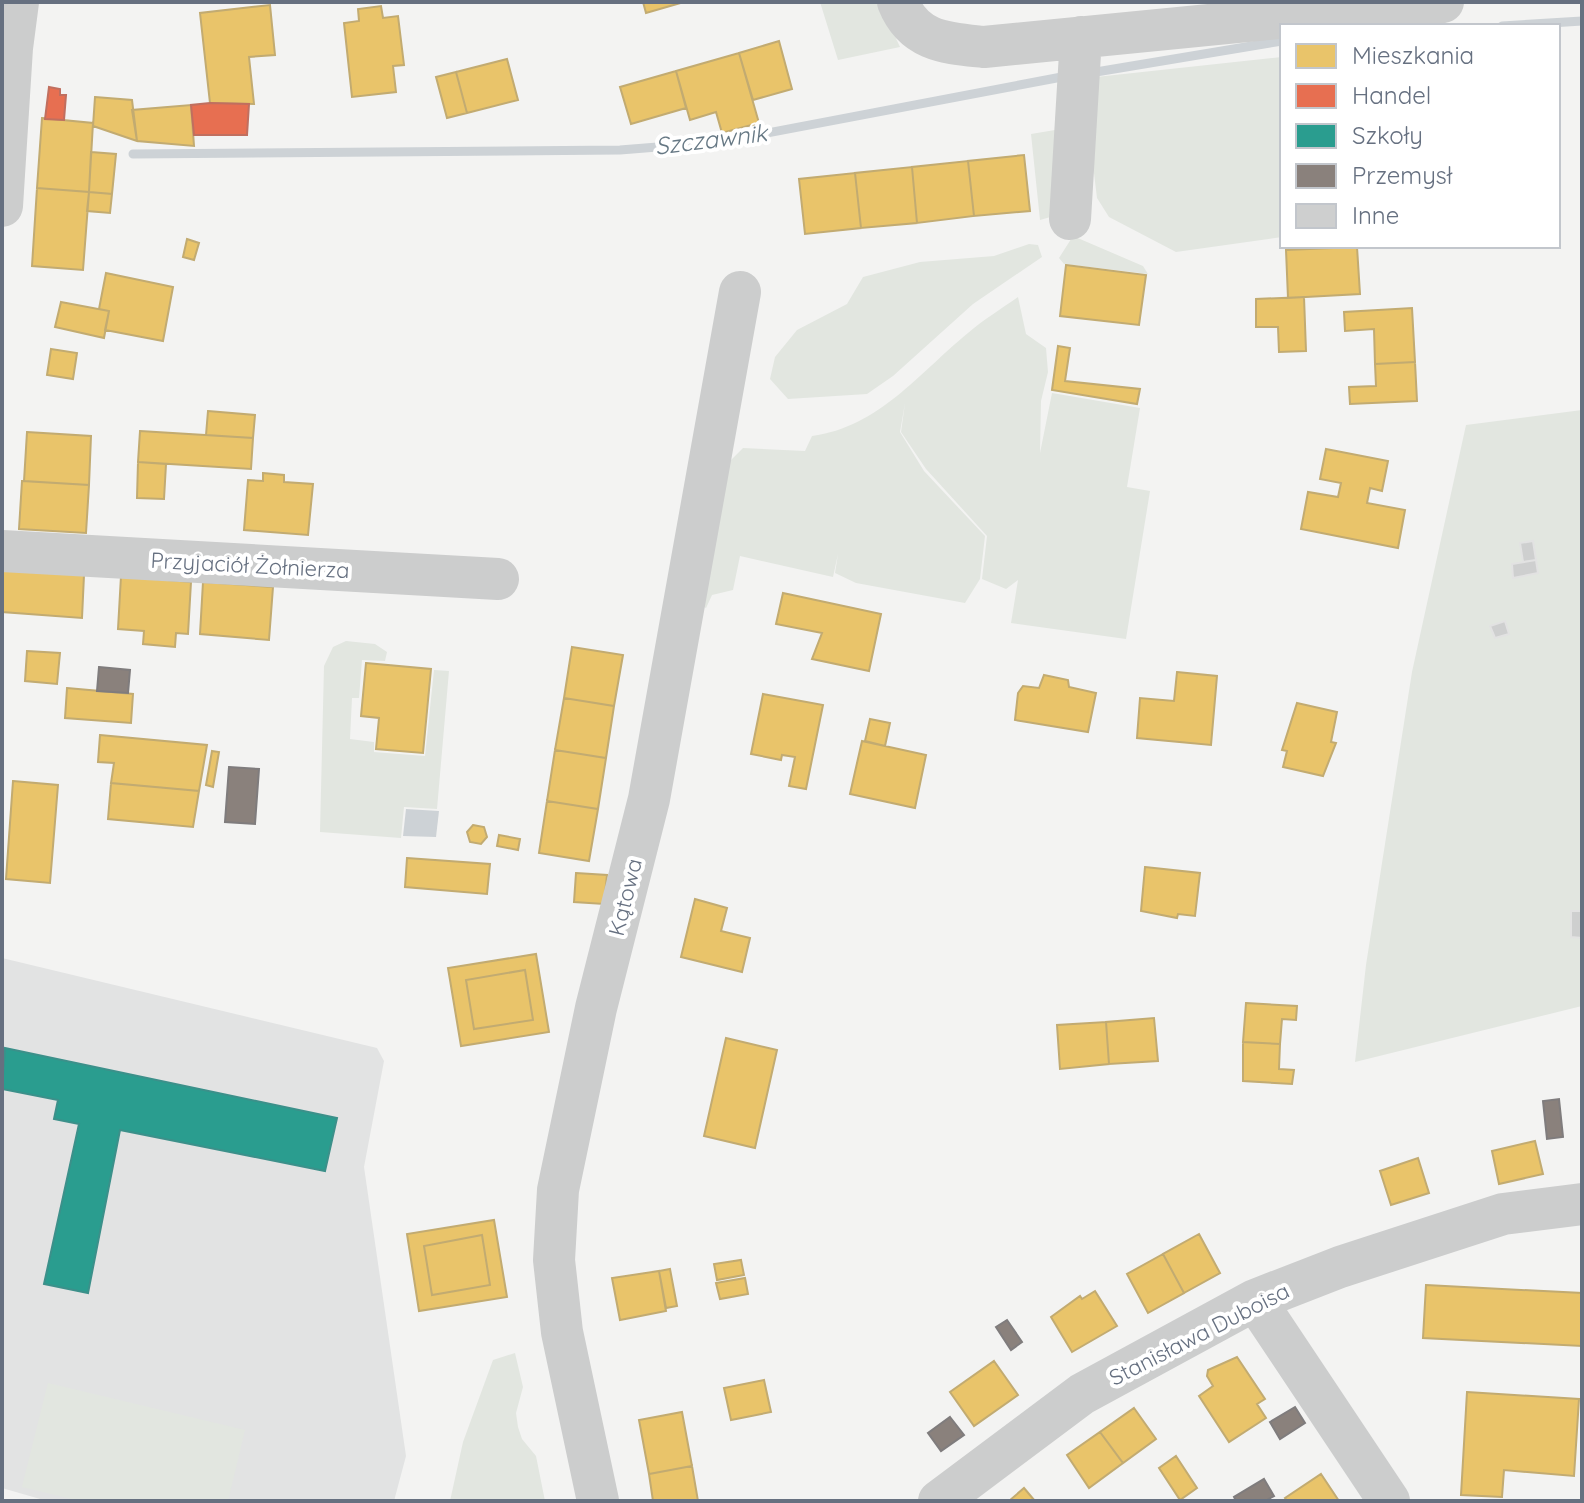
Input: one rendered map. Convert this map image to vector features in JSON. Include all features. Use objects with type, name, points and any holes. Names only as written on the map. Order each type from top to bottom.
[{"type":"street","points":[[2,206],[18,2]]},
{"type":"street","points":[[898,2],[906,22],[940,43],[1080,62],[1280,29]]},
{"type":"street","points":[[1310,24],[1443,2]]},
{"type":"street","points":[[1070,219],[1080,62]]},
{"type":"street","name":"Kątowa","points":[[598,1501],[562,1332],[554,1260],[558,1190],[596,1008],[649,799],[740,292]]},
{"type":"street","name":"Przyjaciół Żołnierza","points":[[2,551],[498,579]]},
{"type":"street","name":"Stanisława Duboisa","points":[[939,1501],[1082,1394],[1255,1300],[1340,1267],[1503,1214],[1582,1204]]},
{"type":"street","points":[[1255,1300],[1389,1501]]},
{"type":"shaded area","points":[[820,2],[879,2],[900,47],[838,60]]},
{"type":"shaded area","points":[[1280,57],[1280,237],[1176,252],[1109,217],[1097,198],[1093,165],[1096,77]]},
{"type":"shaded area","points":[[1055,130],[1054,216],[1040,220],[1031,134]]},
{"type":"shaded area","points":[[1073,236],[1143,266],[1148,274],[1064,264],[1059,258]]},
{"type":"shaded area","points":[[1029,244],[1038,245],[1042,257],[973,304],[893,376],[867,394],[788,399],[770,379],[775,357],[797,330],[847,304],[863,277],[920,262],[994,256]]},
{"type":"shaded area","points":[[1018,297],[1026,334],[1046,348],[1048,372],[1041,401],[1040,453],[1052,393],[1140,408],[1127,487],[1150,491],[1126,639],[1011,623],[1018,580],[1006,589],[982,579],[987,536],[926,469],[901,432],[905,403],[900,432],[924,471],[985,536],[980,579],[965,603],[856,583],[835,573],[838,554],[833,577],[740,556],[733,590],[712,595],[706,608],[702,606],[730,461],[743,448],[805,451],[812,436],[858,422],[897,396],[974,328]]},
{"type":"shaded area","points":[[1582,410],[1582,1006],[1355,1062],[1366,965],[1412,672],[1466,425]]},
{"type":"shaded area","points":[[346,641],[375,644],[387,652],[385,661],[362,660],[359,698],[352,698],[350,739],[374,742],[374,752],[425,756],[434,670],[449,671],[437,809],[404,807],[401,838],[320,832],[324,666],[333,647]]},
{"type":"shaded area","points":[[406,809],[439,811],[436,837],[403,836]]},
{"type":"shaded area","points":[[2,958],[377,1048],[384,1061],[364,1167],[406,1456],[394,1501],[47,1501],[2,1488]]},
{"type":"shaded area","points":[[515,1353],[523,1387],[516,1413],[518,1427],[522,1439],[536,1456],[545,1501],[450,1501],[463,1442],[493,1360]]},
{"type":"shaded area","points":[[48,1383],[245,1430],[228,1501],[80,1501],[22,1487]]},
{"type":"building: Mieszkania","points":[[643,2],[684,2],[646,13]]},
{"type":"building: Mieszkania","points":[[270,5],[275,55],[249,57],[254,104],[210,103],[200,13]]},
{"type":"building: Mieszkania","points":[[381,6],[383,18],[398,16],[404,65],[393,66],[396,92],[352,97],[344,23],[359,21],[358,9]]},
{"type":"building: Mieszkania","points":[[779,41],[792,89],[753,100],[739,53]]},
{"type":"building: Mieszkania","points":[[739,53],[759,123],[722,133],[716,112],[690,120],[676,71]]},
{"type":"building: Mieszkania","points":[[507,59],[518,100],[467,113],[456,72]]},
{"type":"building: Mieszkania","points":[[676,71],[686,108],[631,124],[620,87]]},
{"type":"building: Mieszkania","points":[[456,72],[467,113],[447,118],[436,77]]},
{"type":"building: Mieszkania","points":[[95,97],[132,100],[137,141],[93,126]]},
{"type":"building: Mieszkania","points":[[191,105],[194,146],[137,141],[132,110]]},
{"type":"building: Mieszkania","points":[[42,118],[93,123],[89,192],[37,188]]},
{"type":"building: Mieszkania","points":[[91,152],[116,154],[112,194],[89,192]]},
{"type":"building: Mieszkania","points":[[1024,155],[1030,211],[974,216],[968,161]]},
{"type":"building: Mieszkania","points":[[968,161],[974,216],[917,223],[912,167]]},
{"type":"building: Mieszkania","points":[[912,167],[917,223],[861,228],[855,173]]},
{"type":"building: Mieszkania","points":[[855,173],[861,228],[805,234],[799,179]]},
{"type":"building: Mieszkania","points":[[37,188],[89,192],[83,270],[32,266]]},
{"type":"building: Mieszkania","points":[[89,192],[112,194],[110,213],[87,211]]},
{"type":"building: Mieszkania","points":[[187,239],[199,243],[194,260],[183,257]]},
{"type":"building: Mieszkania","points":[[1357,248],[1360,294],[1288,298],[1286,250]]},
{"type":"building: Mieszkania","points":[[1066,265],[1146,275],[1139,325],[1060,316]]},
{"type":"building: Mieszkania","points":[[106,273],[173,287],[163,341],[105,330],[109,311],[99,309]]},
{"type":"building: Mieszkania","points":[[1304,297],[1306,351],[1279,352],[1278,327],[1256,327],[1256,299]]},
{"type":"building: Mieszkania","points":[[61,302],[109,311],[104,338],[55,327]]},
{"type":"building: Mieszkania","points":[[1412,308],[1415,362],[1375,364],[1374,329],[1345,331],[1344,312]]},
{"type":"building: Mieszkania","points":[[1058,346],[1070,348],[1065,381],[1140,389],[1137,404],[1052,390]]},
{"type":"building: Mieszkania","points":[[51,349],[77,353],[73,379],[47,375]]},
{"type":"building: Mieszkania","points":[[1415,362],[1417,401],[1350,404],[1349,387],[1376,386],[1375,364]]},
{"type":"building: Mieszkania","points":[[208,411],[255,415],[253,438],[206,435]]},
{"type":"building: Mieszkania","points":[[140,431],[253,438],[251,469],[138,462]]},
{"type":"building: Mieszkania","points":[[27,432],[91,436],[89,485],[24,481]]},
{"type":"building: Mieszkania","points":[[1326,449],[1388,461],[1382,491],[1370,488],[1367,503],[1405,510],[1398,548],[1301,529],[1308,492],[1338,497],[1341,483],[1320,479]]},
{"type":"building: Mieszkania","points":[[138,462],[166,464],[164,499],[137,498]]},
{"type":"building: Mieszkania","points":[[263,473],[284,475],[284,482],[313,484],[308,535],[244,530],[248,480],[263,481]]},
{"type":"building: Mieszkania","points":[[22,481],[89,485],[86,533],[19,529]]},
{"type":"building: Mieszkania","points":[[2,569],[84,575],[82,618],[2,612]]},
{"type":"building: Mieszkania","points":[[121,576],[191,582],[188,634],[176,633],[175,647],[143,644],[144,631],[118,629]]},
{"type":"building: Mieszkania","points":[[203,582],[273,587],[269,640],[200,634]]},
{"type":"building: Mieszkania","points":[[783,593],[881,614],[869,671],[812,659],[822,633],[776,624]]},
{"type":"building: Mieszkania","points":[[572,647],[623,655],[614,706],[564,698]]},
{"type":"building: Mieszkania","points":[[27,651],[60,653],[57,684],[25,681]]},
{"type":"building: Mieszkania","points":[[366,663],[431,669],[423,753],[376,749],[379,718],[361,716]]},
{"type":"building: Mieszkania","points":[[1177,672],[1217,676],[1211,745],[1137,738],[1140,698],[1174,701]]},
{"type":"building: Mieszkania","points":[[1044,675],[1068,680],[1069,687],[1096,693],[1088,732],[1015,720],[1018,693],[1023,686],[1039,688]]},
{"type":"building: Mieszkania","points":[[67,688],[133,694],[131,723],[65,718]]},
{"type":"building: Mieszkania","points":[[763,694],[823,705],[806,789],[789,786],[795,757],[782,755],[781,760],[751,754]]},
{"type":"building: Mieszkania","points":[[564,698],[614,706],[606,758],[555,750]]},
{"type":"building: Mieszkania","points":[[1297,703],[1337,712],[1331,742],[1336,743],[1323,776],[1283,767],[1287,751],[1282,750]]},
{"type":"building: Mieszkania","points":[[870,719],[890,723],[885,746],[865,741]]},
{"type":"building: Mieszkania","points":[[100,735],[207,745],[199,791],[111,783],[114,763],[98,762]]},
{"type":"building: Mieszkania","points":[[862,741],[926,755],[915,808],[850,794]]},
{"type":"building: Mieszkania","points":[[555,750],[606,758],[598,809],[547,801]]},
{"type":"building: Mieszkania","points":[[212,751],[219,752],[213,787],[206,785]]},
{"type":"building: Mieszkania","points":[[13,781],[58,785],[50,883],[6,879]]},
{"type":"building: Mieszkania","points":[[111,783],[199,791],[193,827],[108,819]]},
{"type":"building: Mieszkania","points":[[547,801],[598,809],[589,861],[539,853]]},
{"type":"building: Mieszkania","points":[[473,825],[484,827],[487,837],[481,844],[470,842],[467,832]]},
{"type":"building: Mieszkania","points":[[499,835],[520,839],[518,850],[497,846]]},
{"type":"building: Mieszkania","points":[[407,858],[490,864],[487,894],[405,887]]},
{"type":"building: Mieszkania","points":[[1145,867],[1200,873],[1195,916],[1178,914],[1177,918],[1141,911]]},
{"type":"building: Mieszkania","points":[[576,873],[607,875],[604,904],[574,902]]},
{"type":"building: Mieszkania","points":[[695,899],[727,908],[721,931],[750,938],[742,972],[681,957]]},
{"type":"building: Mieszkania","points":[[536,954],[549,1032],[461,1046],[448,968]]},
{"type":"building: Mieszkania","points":[[525,970],[533,1020],[474,1029],[466,980]]},
{"type":"building: Mieszkania","points":[[1246,1003],[1297,1006],[1296,1020],[1282,1019],[1280,1044],[1243,1042]]},
{"type":"building: Mieszkania","points":[[1154,1018],[1158,1061],[1109,1064],[1106,1022]]},
{"type":"building: Mieszkania","points":[[1106,1022],[1109,1064],[1060,1069],[1057,1025]]},
{"type":"building: Mieszkania","points":[[726,1038],[777,1050],[755,1148],[704,1136]]},
{"type":"building: Mieszkania","points":[[1243,1042],[1280,1044],[1279,1069],[1294,1070],[1292,1084],[1243,1081]]},
{"type":"building: Mieszkania","points":[[1535,1141],[1543,1174],[1499,1184],[1492,1151]]},
{"type":"building: Mieszkania","points":[[1418,1158],[1429,1193],[1391,1205],[1380,1171]]},
{"type":"building: Mieszkania","points":[[494,1220],[507,1297],[419,1311],[407,1234]]},
{"type":"building: Mieszkania","points":[[1199,1234],[1220,1273],[1184,1293],[1163,1254]]},
{"type":"building: Mieszkania","points":[[482,1235],[490,1285],[432,1295],[424,1246]]},
{"type":"building: Mieszkania","points":[[1163,1254],[1184,1293],[1148,1313],[1127,1274]]},
{"type":"building: Mieszkania","points":[[741,1260],[744,1275],[717,1280],[714,1264]]},
{"type":"building: Mieszkania","points":[[670,1269],[677,1306],[666,1308],[659,1271]]},
{"type":"building: Mieszkania","points":[[659,1271],[666,1311],[620,1320],[612,1278]]},
{"type":"building: Mieszkania","points":[[745,1278],[748,1294],[720,1299],[716,1283]]},
{"type":"building: Mieszkania","points":[[1426,1285],[1582,1293],[1582,1346],[1423,1338]]},
{"type":"building: Mieszkania","points":[[1095,1291],[1117,1326],[1072,1352],[1051,1317],[1080,1296],[1082,1299]]},
{"type":"building: Mieszkania","points":[[1237,1357],[1265,1399],[1257,1404],[1266,1418],[1229,1442],[1199,1396],[1213,1386],[1207,1376],[1208,1370]]},
{"type":"building: Mieszkania","points":[[994,1361],[1018,1395],[974,1426],[950,1392]]},
{"type":"building: Mieszkania","points":[[764,1380],[771,1412],[731,1420],[724,1388]]},
{"type":"building: Mieszkania","points":[[1467,1392],[1579,1399],[1574,1476],[1504,1470],[1502,1497],[1461,1495]]},
{"type":"building: Mieszkania","points":[[1134,1408],[1156,1439],[1123,1463],[1100,1432]]},
{"type":"building: Mieszkania","points":[[682,1412],[692,1466],[649,1474],[639,1420]]},
{"type":"building: Mieszkania","points":[[1100,1432],[1123,1463],[1089,1488],[1067,1455]]},
{"type":"building: Mieszkania","points":[[1176,1456],[1197,1488],[1180,1500],[1159,1468]]},
{"type":"building: Mieszkania","points":[[692,1466],[698,1501],[653,1501],[649,1474]]},
{"type":"building: Mieszkania","points":[[1321,1474],[1339,1501],[1287,1501],[1285,1498]]},
{"type":"building: Mieszkania","points":[[1024,1488],[1035,1501],[1009,1501]]},
{"type":"building: Handel","points":[[49,87],[60,89],[60,95],[66,95],[64,120],[45,119]]},
{"type":"building: Handel","points":[[249,104],[247,135],[194,135],[191,105]]},
{"type":"building: Szkoły","points":[[5,1048],[337,1118],[325,1171],[120,1130],[88,1293],[44,1284],[79,1124],[54,1119],[58,1100],[2,1089]]},
{"type":"building: Przemysł","points":[[99,667],[130,670],[128,693],[97,691]]},
{"type":"building: Przemysł","points":[[229,767],[259,769],[255,824],[225,822]]},
{"type":"building: Przemysł","points":[[1559,1099],[1563,1137],[1547,1139],[1543,1101]]},
{"type":"building: Przemysł","points":[[1007,1320],[1022,1342],[1011,1350],[996,1327]]},
{"type":"building: Przemysł","points":[[1295,1407],[1305,1423],[1280,1439],[1270,1422]]},
{"type":"building: Przemysł","points":[[950,1417],[964,1435],[941,1451],[928,1433]]},
{"type":"building: Przemysł","points":[[1264,1479],[1274,1496],[1265,1501],[1236,1501],[1234,1497]]},
{"type":"building: Inne","points":[[1533,541],[1536,560],[1523,562],[1520,543]]},
{"type":"building: Inne","points":[[1536,560],[1538,573],[1513,578],[1512,564]]},
{"type":"building: Inne","points":[[1505,621],[1509,634],[1495,638],[1490,626]]},
{"type":"building: Inne","points":[[1571,911],[1582,911],[1582,938],[1571,937]]},
{"type":"waterway","name":"Szczawnik","points":[[1534,24],[1582,21]]},
{"type":"waterway","name":"Szczawnik","points":[[1090,73],[1280,41]]},
{"type":"waterway","name":"Szczawnik","points":[[133,154],[620,150],[720,142],[1067,76]]}]
